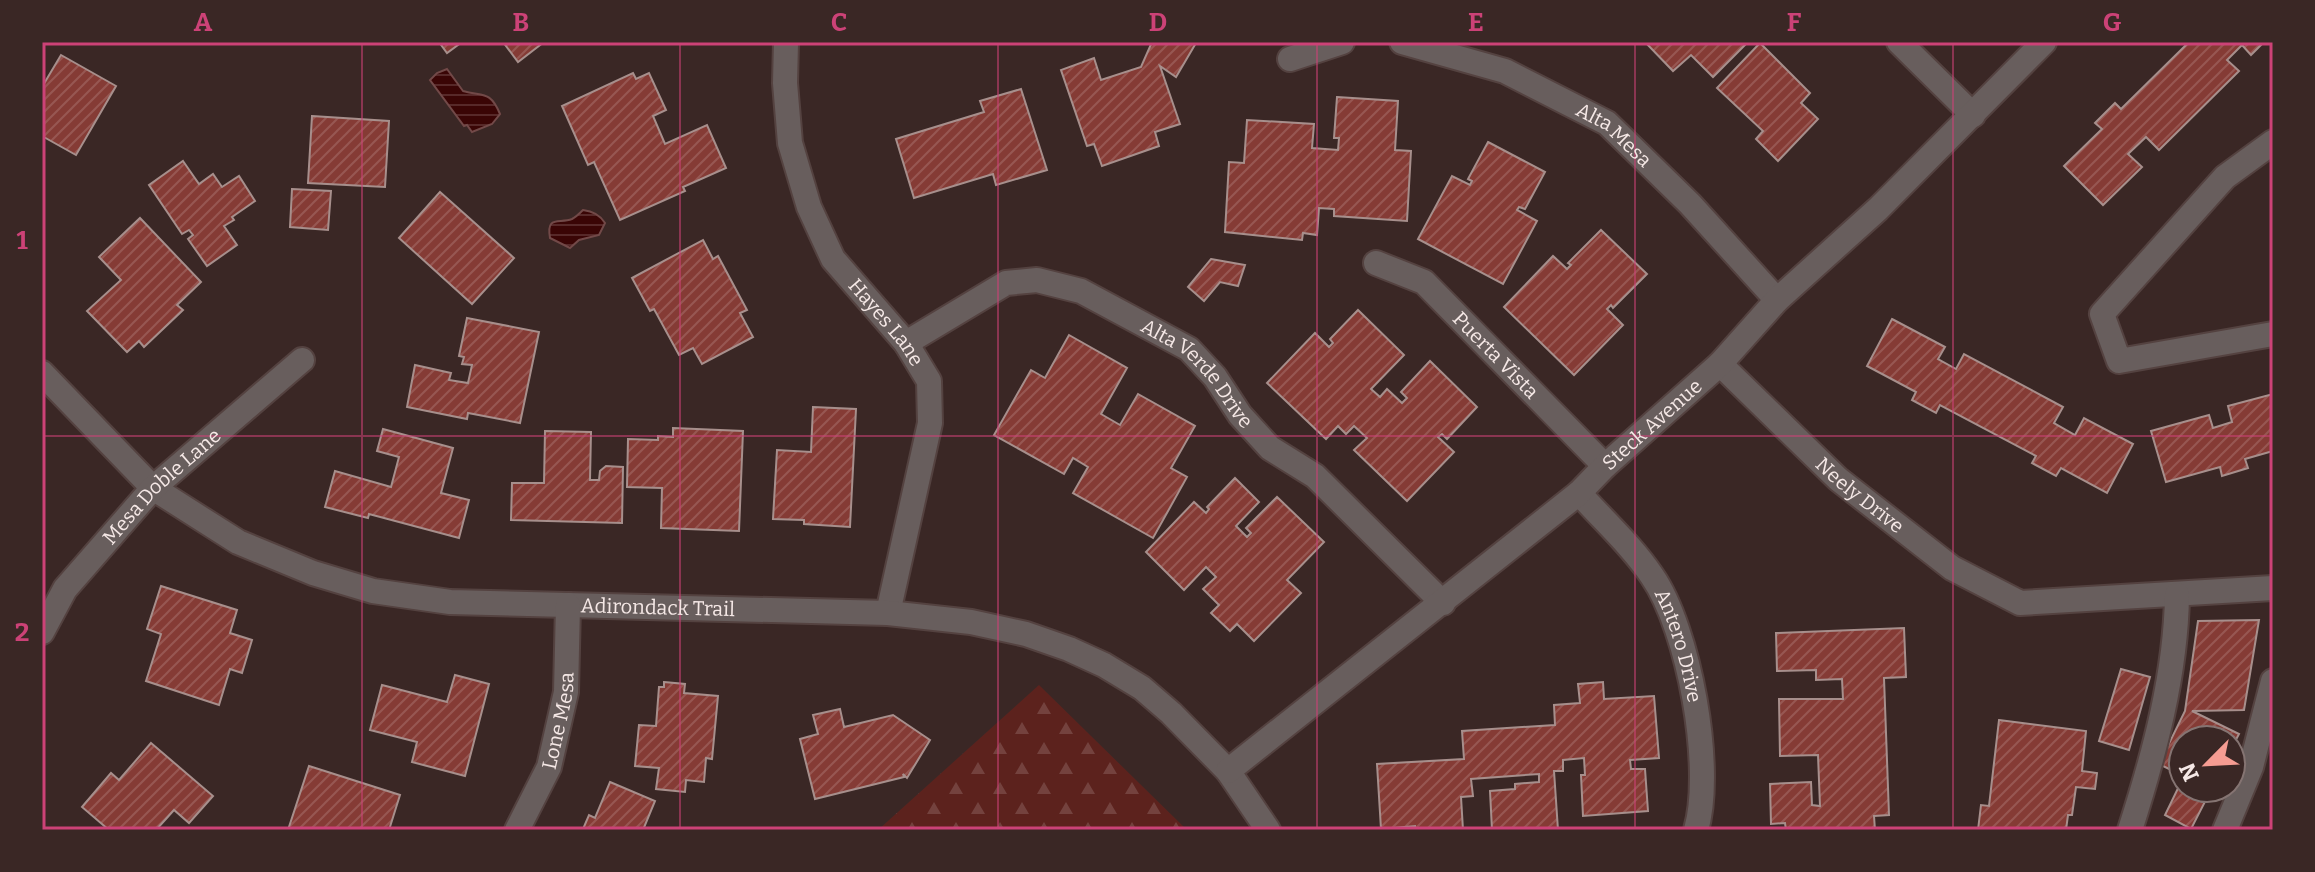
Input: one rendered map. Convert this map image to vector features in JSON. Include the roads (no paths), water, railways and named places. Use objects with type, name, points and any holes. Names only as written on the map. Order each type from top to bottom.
[{"type":"street","name":"Hayes Lane","points":[[786,42],[785,83],[790,143],[809,207],[833,259],[906,343],[929,381],[930,423],[888,613]]},
{"type":"street","points":[[1290,59],[1342,42]]},
{"type":"street","name":"Alta Mesa","points":[[1402,42],[1505,71],[1607,123],[1690,204],[1777,300]]},
{"type":"street","points":[[1899,42],[1973,115]]},
{"type":"street","name":"Steck Avenue","points":[[1228,771],[1579,493],[1720,364],[1777,300],[1878,209],[2044,42]]},
{"type":"street","points":[[2273,142],[2225,177],[2102,314],[2119,361],[2273,334]]},
{"type":"street","name":"Puerta Vista","points":[[1376,263],[1424,282],[1605,466]]},
{"type":"street","name":"Alta Verde Drive","points":[[906,343],[1006,283],[1037,280],[1081,291],[1189,349],[1270,448],[1315,476],[1443,603]]},
{"type":"street","name":"Mesa Doble Lane","points":[[42,632],[65,589],[153,488],[302,360]]},
{"type":"street","name":"Neely Drive","points":[[1720,364],[1838,479],[1952,568],[2020,603],[2177,595]]},
{"type":"street","name":"Adirondack Trail","points":[[42,373],[153,488],[238,542],[313,573],[373,591],[450,602],[888,613],[971,622],[1026,634],[1092,659],[1142,688],[1228,771],[1268,830]]},
{"type":"street","name":"Antero Drive","points":[[1579,493],[1653,576],[1679,628],[1695,697],[1702,763],[1696,830]]},
{"type":"street","points":[[2130,830],[2146,780],[2171,667],[2177,595],[2273,588]]},
{"type":"street","name":"Lone Mesa","points":[[517,830],[549,767],[563,707],[568,605]]},
{"type":"street","points":[[2225,830],[2251,767],[2273,681]]}]
